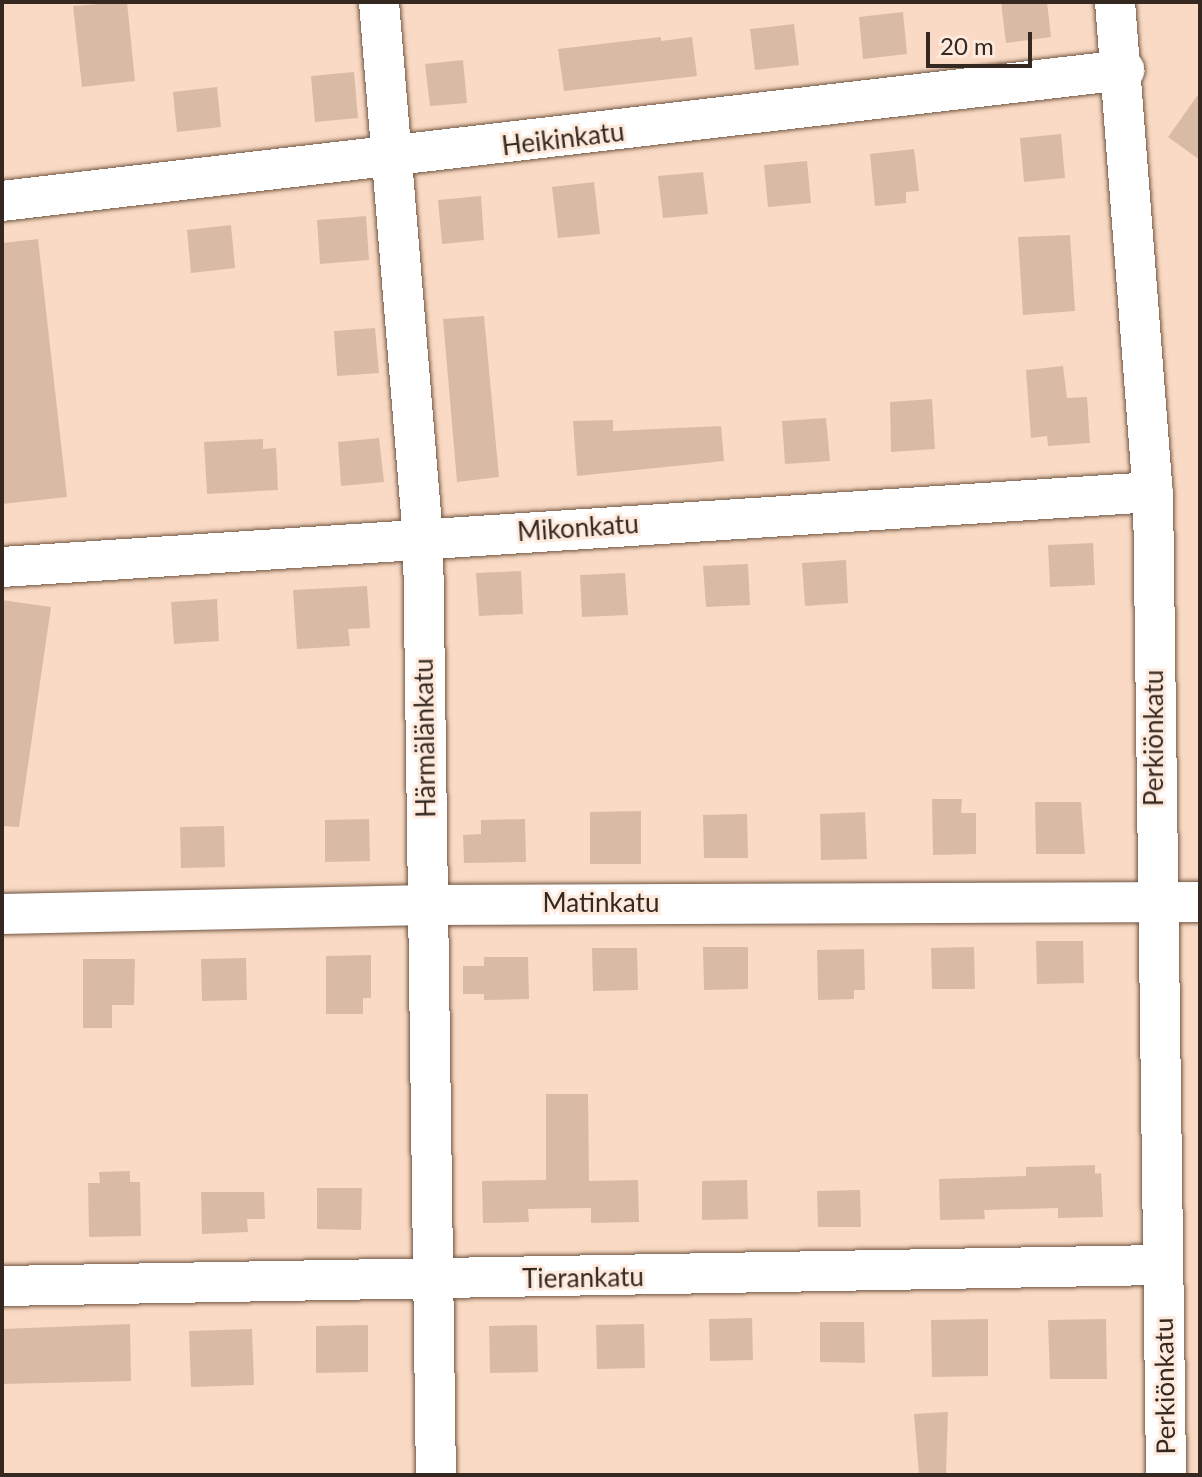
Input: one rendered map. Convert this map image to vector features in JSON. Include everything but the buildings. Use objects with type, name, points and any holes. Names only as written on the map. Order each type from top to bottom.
[{"type":"street","name":"Härmälänkatu","points":[[379,2],[423,538],[436,1475]]},
{"type":"street","name":"Perkiönkatu","points":[[1115,2],[1124,70],[1153,492],[1155,902],[1166,1475]]},
{"type":"street","name":"Heikinkatu","points":[[2,201],[393,160],[1124,70]]},
{"type":"street","name":"Mikonkatu","points":[[2,567],[1153,492]]},
{"type":"street","name":"Matinkatu","points":[[2,914],[427,905],[1200,902]]},
{"type":"street","name":"Tierankatu","points":[[2,1286],[1163,1265]]}]
